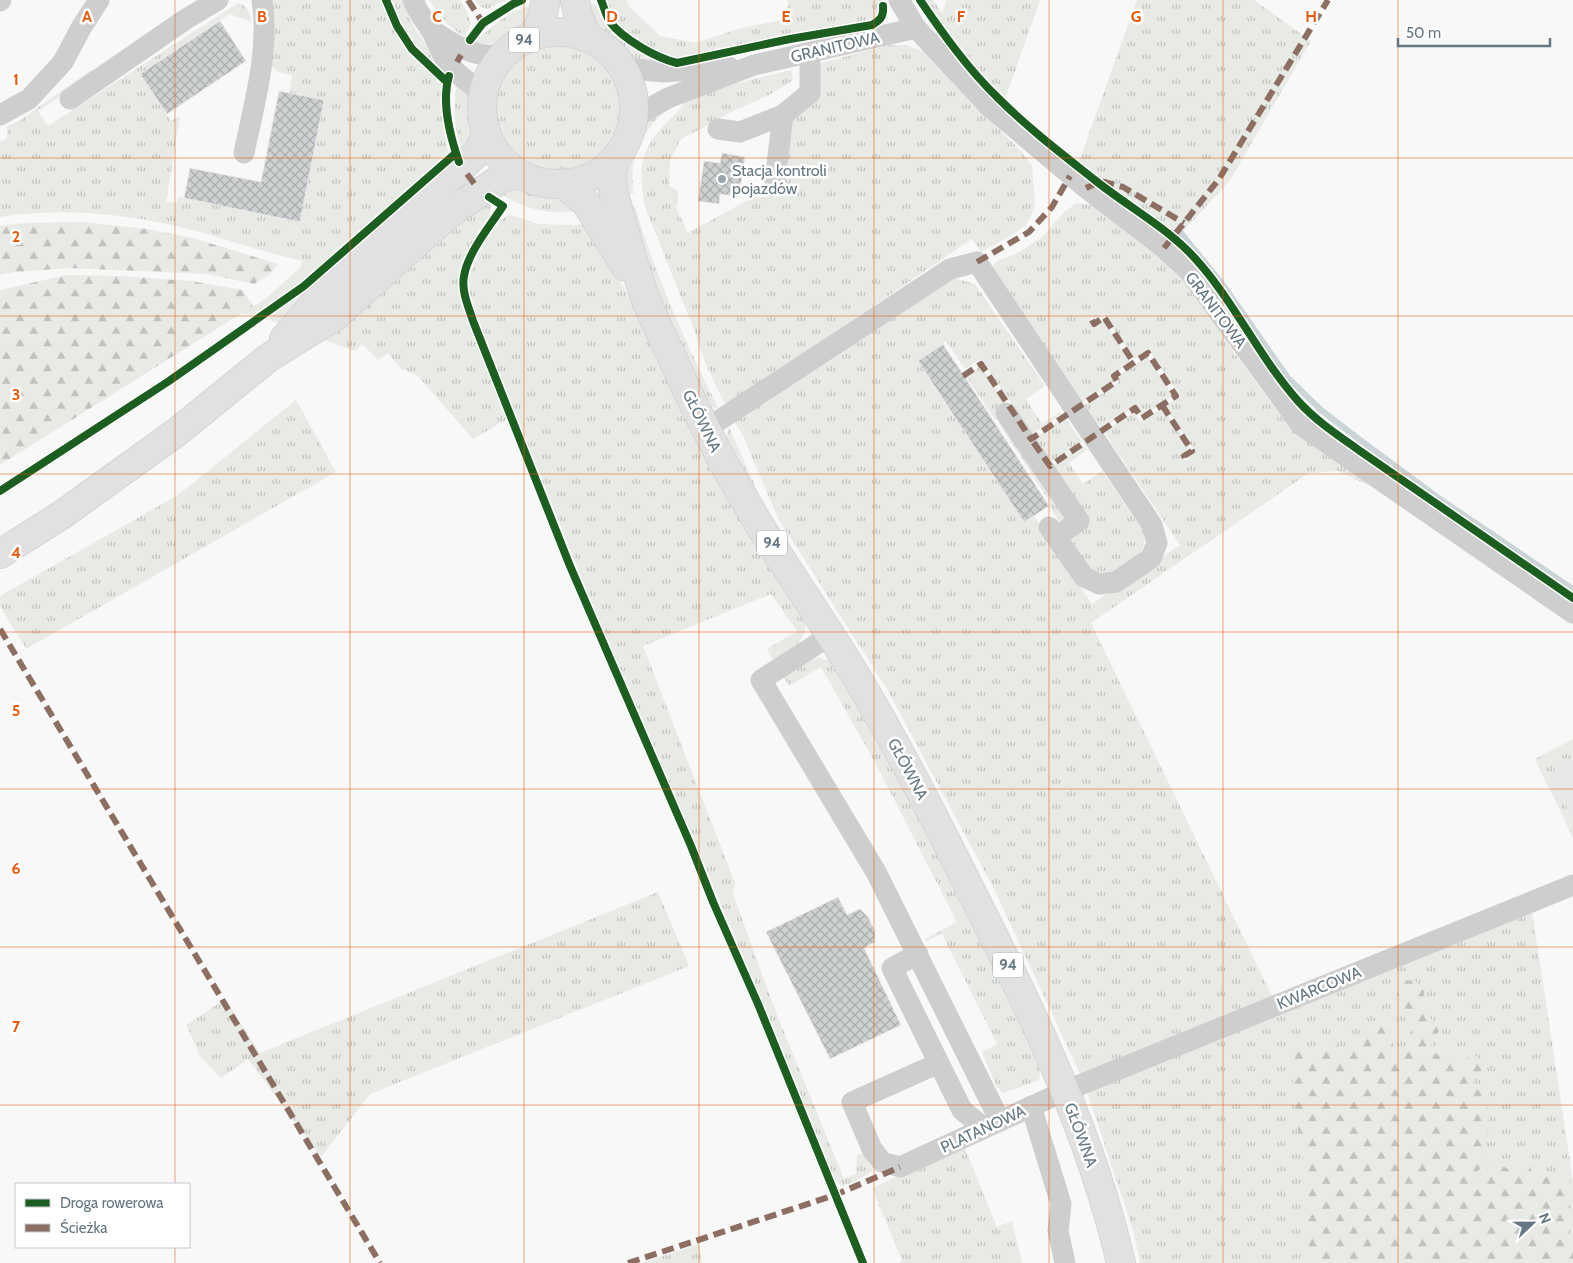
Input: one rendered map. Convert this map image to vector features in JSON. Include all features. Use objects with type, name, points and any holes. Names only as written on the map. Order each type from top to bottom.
[{"type":"main road","name":"94","points":[[534,36],[541,22],[546,0]]},
{"type":"main road","points":[[575,0],[578,15],[587,37]]},
{"type":"main road","name":"94","points":[[560,32],[574,33],[587,37],[602,46],[624,68],[631,85],[634,116],[624,147],[604,170],[578,182],[564,185],[538,182],[517,174],[504,161],[486,135],[482,117],[483,95],[489,75],[502,55],[521,41],[534,36],[560,32]]},
{"type":"main road","points":[[268,358],[321,296],[476,153],[486,135]]},
{"type":"main road","name":"GŁÓWNA","points":[[614,160],[612,174],[613,191],[646,299]]},
{"type":"main road","points":[[0,554],[63,514],[176,432],[268,358],[334,317],[450,213],[500,179],[517,174]]},
{"type":"main road","name":"GŁÓWNA","points":[[564,185],[586,202],[646,299],[705,428],[750,510],[831,635],[898,749],[1002,953],[1065,1091],[1093,1164],[1115,1236],[1121,1263]]},
{"type":"street","points":[[0,115],[29,98],[63,62],[81,28],[99,0]]},
{"type":"street","points":[[70,98],[186,19],[218,0]]},
{"type":"street","points":[[244,153],[262,64],[264,12],[262,0]]},
{"type":"street","points":[[413,0],[430,28],[442,56],[453,69],[483,95]]},
{"type":"street","name":"GRANITOWA","points":[[899,0],[916,28],[990,107],[1086,188],[1164,248],[1189,271],[1301,425],[1573,613]]},
{"type":"street","points":[[430,28],[453,44],[464,49],[482,55],[502,55]]},
{"type":"street","name":"GRANITOWA","points":[[624,68],[664,72],[754,65],[916,28]]},
{"type":"street","points":[[718,129],[740,132],[782,115],[810,93],[810,53]]},
{"type":"street","name":"GRANITOWA","points":[[634,116],[668,98],[754,65]]},
{"type":"street","points":[[775,180],[782,115]]},
{"type":"street","points":[[705,428],[950,269],[977,262],[1152,525],[1156,544],[1151,558],[1116,582],[1099,584],[1084,577],[1052,532],[1079,521],[1006,413]]},
{"type":"street","points":[[831,635],[762,680],[876,872],[918,954],[992,1124]]},
{"type":"street","name":"KWARCOWA","points":[[1065,1091],[1573,884]]},
{"type":"street","points":[[918,954],[892,968],[962,1110],[992,1124]]},
{"type":"street","name":"PLATANOWA","points":[[939,1063],[852,1102],[872,1149],[882,1162],[900,1167],[1065,1091]]},
{"type":"street","points":[[1031,1106],[1060,1204],[1058,1231],[1064,1263]]},
{"type":"shaded area","points":[[1573,739],[1573,820],[1564,801],[1557,804],[1535,759]]},
{"type":"green space","points":[[273,0],[382,0],[394,28],[413,56],[443,83],[441,101],[448,151],[446,156],[352,240],[301,282],[255,316],[242,313],[264,300],[300,268],[302,261],[169,224],[121,216],[73,212],[0,217],[0,142],[7,139],[7,126],[19,121],[91,70],[93,74],[38,111],[48,126],[238,3],[248,10],[251,22],[230,14],[140,74],[171,121],[180,116],[166,202],[177,203],[178,197],[300,222],[324,100],[289,93],[292,75],[278,72],[271,65]]},
{"type":"green space","points":[[390,0],[402,0],[415,28],[446,70],[444,73],[417,49],[402,25]]},
{"type":"green space","points":[[429,0],[460,0],[467,11],[471,24],[464,37],[447,24]]},
{"type":"green space","points":[[475,0],[507,0],[487,9],[479,6]]},
{"type":"green space","points":[[605,0],[627,0],[628,5],[660,36],[696,43],[738,29],[786,19],[788,0],[883,0],[886,6],[878,7],[879,15],[870,21],[718,51],[673,57],[660,53],[626,32],[611,16]]},
{"type":"green space","points":[[925,0],[933,0],[942,13],[947,0],[1040,0],[1005,99],[953,39]]},
{"type":"green space","points":[[1137,0],[1254,0],[1311,41],[1230,180],[1178,237],[1078,164]]},
{"type":"green space","points":[[580,3],[597,5],[601,16],[613,33],[629,46],[657,63],[629,59],[599,33]]},
{"type":"green space","points":[[535,4],[524,26],[512,37],[494,44],[475,43],[502,19],[518,10]]},
{"type":"green space","points":[[559,40],[584,45],[605,60],[620,81],[625,106],[620,131],[605,152],[584,167],[559,172],[534,167],[513,152],[498,131],[493,106],[498,81],[513,60],[534,45]]},
{"type":"green space","points":[[889,45],[906,45],[928,53],[980,110],[1023,153],[1032,166],[1035,203],[1032,214],[1026,225],[1014,234],[981,252],[972,239],[730,403],[724,402],[706,365],[693,327],[645,207],[642,174],[646,150],[660,130],[683,106],[684,101],[741,82],[791,70],[793,80],[771,94],[731,112],[681,139],[670,161],[669,186],[677,190],[676,208],[688,233],[789,178],[786,146],[792,120],[818,64]]},
{"type":"green space","points":[[457,80],[470,97],[477,120],[474,137],[465,156],[458,138],[455,119]]},
{"type":"green space","points":[[668,107],[644,136],[635,156],[633,167],[634,193],[618,197],[624,160],[641,125]]},
{"type":"green space","points":[[521,185],[561,195],[581,211],[557,212],[536,209],[516,202],[496,191]]},
{"type":"green space","points":[[489,202],[491,210],[489,219],[467,256],[460,274],[459,284],[462,305],[469,325],[507,419],[473,439],[417,375],[401,369],[388,353],[378,360],[362,344],[354,351],[317,337],[437,234]]},
{"type":"green space","points":[[1077,203],[1091,205],[1169,265],[1193,291],[1230,347],[1280,415],[1370,486],[1338,471],[1309,473],[1091,623],[1274,1000],[1081,1076],[995,891],[887,689],[778,518],[743,436],[735,422],[948,279],[957,279],[975,284],[1045,386],[1026,399],[1042,424],[1060,412],[1062,414],[1032,434],[981,359],[965,369],[946,341],[918,361],[1024,522],[1034,516],[1092,604],[1180,545],[1104,432],[1134,412],[1141,422],[1163,408],[1191,450],[1182,456],[1185,461],[1189,459],[1187,456],[1195,451],[1165,407],[1180,396],[1149,350],[1134,359],[1104,314],[1095,320],[1092,317],[1089,319],[1094,327],[1103,321],[1131,363],[1112,375],[1115,381],[1083,402],[991,267],[999,260],[1014,255],[1032,244],[1045,234],[1065,211]]},
{"type":"green space","points":[[635,207],[652,259],[672,309],[718,408],[706,406],[622,210]]},
{"type":"green space","points":[[509,214],[537,224],[577,225],[587,222],[646,328],[709,463],[777,580],[801,608],[806,620],[805,632],[798,644],[773,660],[767,649],[797,631],[771,594],[643,646],[735,883],[733,894],[777,1015],[844,1179],[856,1174],[857,1155],[864,1153],[873,1171],[854,1182],[842,1186],[835,1181],[733,932],[608,643],[475,313],[470,298],[469,286],[473,265],[483,245],[496,226]]},
{"type":"green space","points":[[83,222],[147,229],[193,238],[278,264],[269,275],[254,284],[207,274],[70,268],[0,275],[0,226],[24,223]]},
{"type":"green space","points":[[341,260],[283,324],[265,319]]},
{"type":"green space","points":[[67,275],[120,276],[191,281],[243,290],[253,306],[0,465],[0,290]]},
{"type":"green space","points":[[1147,356],[1173,396],[1142,417],[1135,406],[1101,429],[1085,405],[1119,382],[1116,377]]},
{"type":"green space","points":[[981,366],[1009,410],[995,420],[966,376]]},
{"type":"green space","points":[[296,400],[336,472],[26,649],[0,606],[0,596],[178,495]]},
{"type":"green space","points":[[1005,417],[1071,520],[1062,526],[1049,506],[1051,504],[998,422]]},
{"type":"green space","points":[[1065,417],[1082,442],[1050,463],[1034,439]]},
{"type":"green space","points":[[729,427],[733,436],[768,515],[726,439]]},
{"type":"green space","points":[[1083,445],[1087,450],[1069,463],[1083,484],[1102,471],[1143,531],[1144,543],[1141,552],[1129,563],[1110,574],[1091,570],[1067,535],[1085,523],[1048,468]]},
{"type":"green space","points":[[819,658],[831,661],[913,807],[988,956],[1035,1057],[1040,1072],[1038,1081],[1003,1093],[996,1086],[982,1052],[997,1044],[942,934],[927,941],[925,939],[957,922],[878,768],[821,667],[789,686],[783,676],[807,661]]},
{"type":"green space","points":[[1573,739],[1573,757],[1555,768],[1554,781],[1547,785],[1535,759]]},
{"type":"green space","points":[[1564,801],[1573,820],[1573,838],[1557,804]]},
{"type":"green space","points":[[658,892],[689,966],[370,1094],[321,1157],[248,1059],[221,1078],[200,1056],[186,1025],[225,999],[260,1053]]},
{"type":"green space","points":[[1532,911],[1573,1181],[1573,1263],[1140,1263],[1134,1233],[1088,1095],[1094,1088]]},
{"type":"green space","points":[[1403,980],[1415,981],[1424,990],[1425,1012],[1440,1028],[1431,1046],[1437,1055],[1441,1047],[1452,1052],[1463,1063],[1471,1052],[1481,1060],[1488,1070],[1478,1075],[1473,1085],[1484,1085],[1489,1094],[1489,1127],[1483,1145],[1487,1158],[1479,1169],[1478,1181],[1485,1179],[1488,1167],[1497,1164],[1511,1170],[1531,1162],[1531,1172],[1555,1177],[1566,1174],[1570,1182],[1564,1200],[1571,1217],[1567,1235],[1573,1250],[1573,1263],[1307,1263],[1303,1163],[1289,1057],[1298,1045],[1307,1051],[1311,1063],[1318,1055],[1317,1036],[1325,1040],[1332,1051],[1334,1042],[1347,1057],[1352,1055],[1360,1032],[1383,1025],[1393,1033],[1393,1047],[1400,1049],[1407,1045],[1414,1020],[1404,1008],[1400,999],[1398,984]]},
{"type":"green space","points":[[964,1146],[997,1227],[1012,1221],[1022,1263],[898,1263],[902,1261],[872,1188]]},
{"type":"green space","points":[[699,1244],[702,1263],[642,1263]]},
{"type":"building","points":[[220,21],[246,61],[167,114],[140,74]]},
{"type":"building","points":[[279,91],[324,100],[300,222],[184,198],[190,168],[261,182]]},
{"type":"building","name":"Stacja kontroli pojazdów","points":[[722,153],[745,157],[739,197],[720,194],[719,204],[698,201],[704,161],[720,163]]},
{"type":"building","points":[[943,344],[1049,506],[1024,522],[918,361]]},
{"type":"building","points":[[838,897],[847,915],[860,909],[868,917],[875,931],[875,942],[864,948],[901,1025],[830,1059],[766,932]]},
{"type":"waterway","points":[[1181,233],[1223,285],[1288,378],[1321,410],[1437,497],[1573,589]]},
{"type":"marked path","points":[[468,0],[483,23]]},
{"type":"marked path","points":[[1164,248],[1219,179],[1328,0]]},
{"type":"marked path","points":[[457,62],[461,55]]},
{"type":"marked path","points":[[467,174],[476,186]]},
{"type":"marked path","points":[[977,262],[1029,232],[1052,207],[1070,176]]},
{"type":"marked path","points":[[1086,188],[1101,181],[1123,187],[1184,223]]},
{"type":"marked path","points":[[1092,320],[1094,324],[1104,317],[1134,363]]},
{"type":"marked path","points":[[963,376],[981,364],[1031,439],[1117,381],[1114,376],[1148,353],[1176,396],[1142,418],[1135,408],[1050,466],[1031,439]]},
{"type":"marked path","points":[[1162,405],[1192,451],[1184,456],[1186,459]]},
{"type":"marked path","points":[[0,629],[380,1263]]},
{"type":"marked path","points":[[628,1263],[835,1195],[900,1167]]},
{"type":"cycle path","points":[[386,0],[397,26],[412,49],[447,82]]},
{"type":"cycle path","points":[[470,40],[483,23],[522,0]]},
{"type":"cycle path","points":[[601,0],[610,22],[623,35],[650,52],[677,63],[790,39],[872,25],[881,18],[883,6]]},
{"type":"cycle path","points":[[920,0],[966,63],[1009,109],[1107,190],[1167,232],[1189,252],[1232,306],[1283,383],[1312,415],[1360,451],[1573,598]]},
{"type":"cycle path","points":[[449,76],[446,108],[459,162]]},
{"type":"cycle path","points":[[0,491],[169,381],[304,286],[456,153]]},
{"type":"cycle path","points":[[489,197],[503,206],[480,240],[466,267],[463,282],[473,321],[570,566],[758,1004],[863,1263]]},
{"type":"place","name":"Stacja kontroli pojazdów","points":[[722,179]]}]
